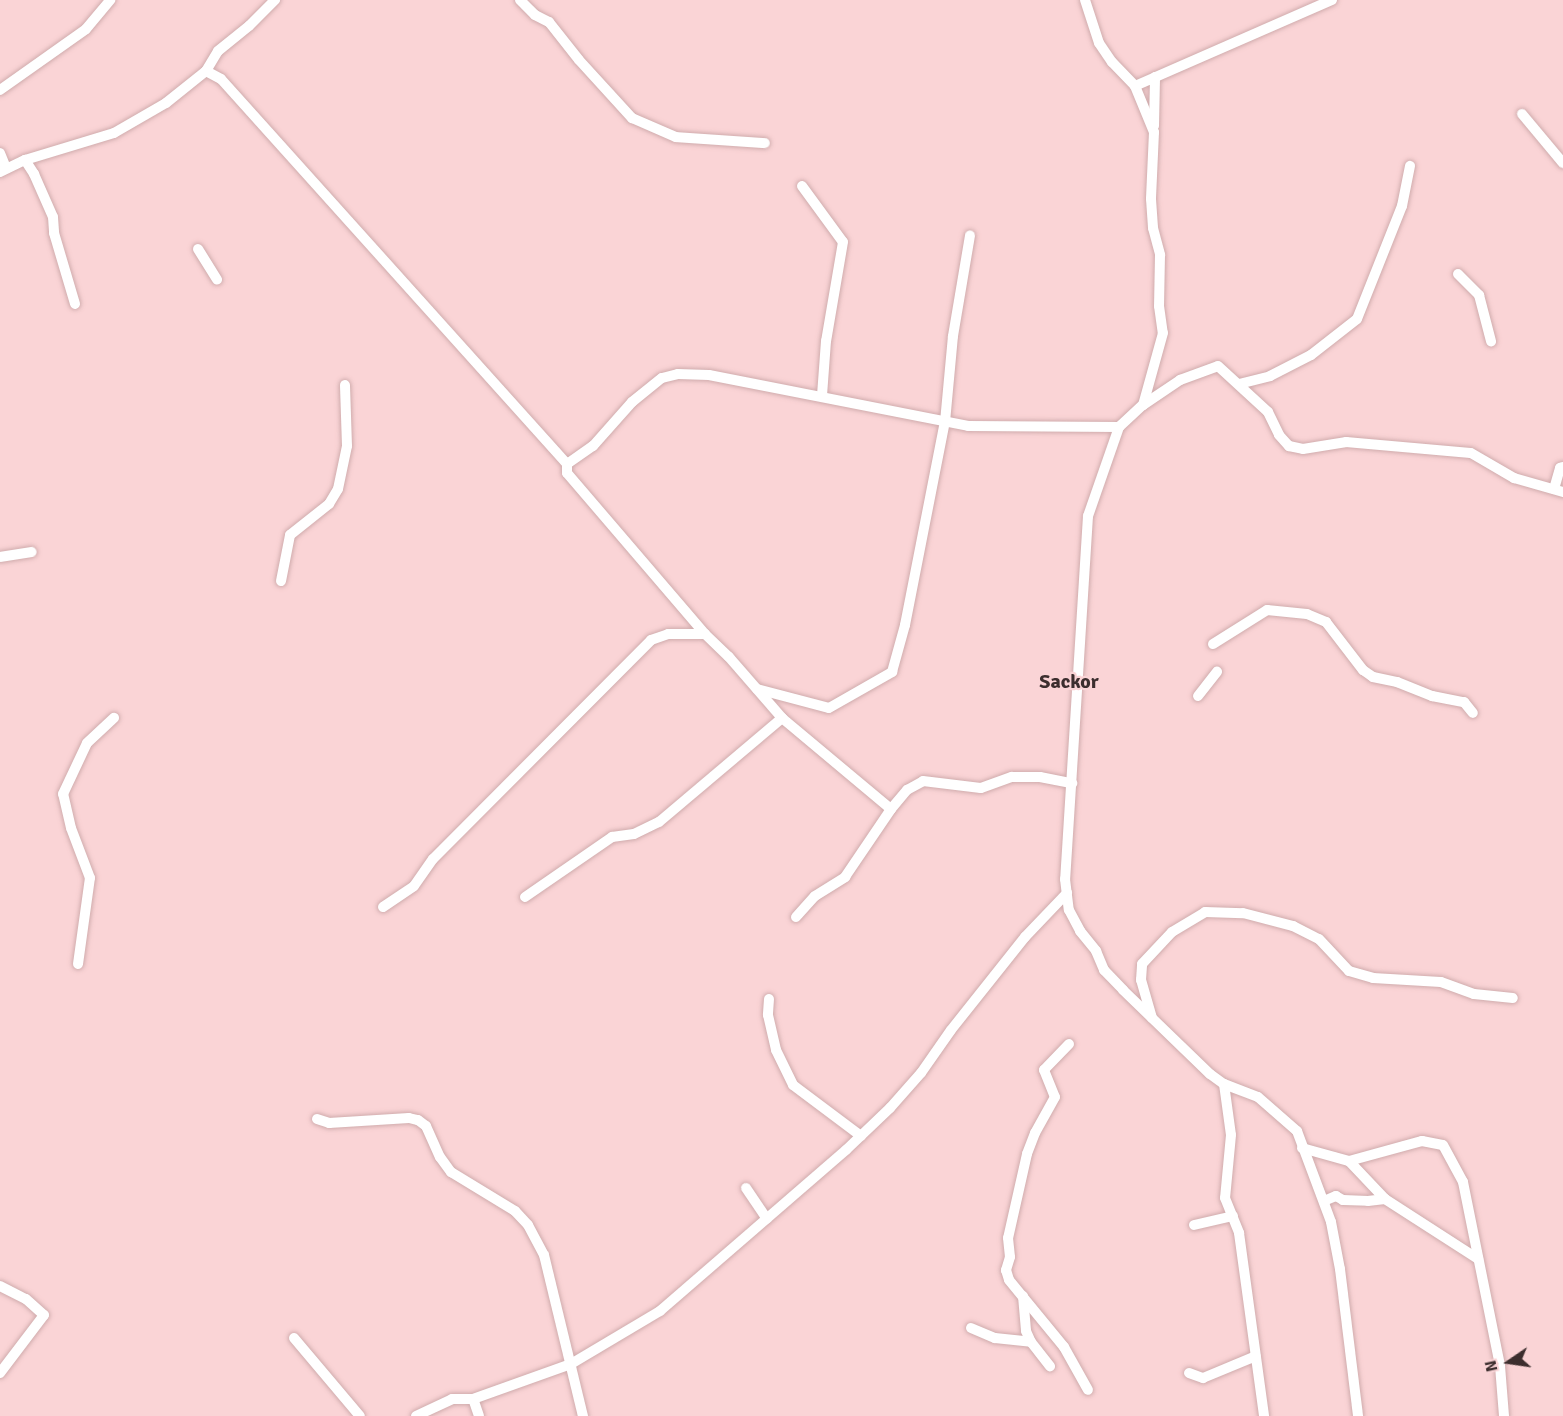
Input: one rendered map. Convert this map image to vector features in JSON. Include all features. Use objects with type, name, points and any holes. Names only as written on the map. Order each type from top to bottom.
[{"type":"street","points":[[0,90],[86,29],[110,0]]},
{"type":"street","points":[[0,153],[3,170],[25,160],[114,133],[166,103],[206,70],[218,51],[249,26],[274,0]]},
{"type":"street","points":[[520,0],[536,15],[549,22],[579,60],[632,118],[676,137],[765,143]]},
{"type":"street","points":[[1085,0],[1099,43],[1112,62],[1135,86],[1154,132]]},
{"type":"street","points":[[1135,86],[1332,0]]},
{"type":"street","points":[[206,70],[221,79],[404,289],[567,464],[567,473],[705,634],[782,718],[891,809]]},
{"type":"street","points":[[1143,405],[1163,333],[1159,306],[1160,255],[1153,228],[1151,199],[1155,77]]},
{"type":"street","points":[[1522,114],[1563,163]]},
{"type":"street","points":[[25,160],[34,174],[53,217],[54,233],[75,304]]},
{"type":"street","points":[[1239,384],[1270,376],[1311,354],[1357,319],[1383,248],[1402,206],[1410,166]]},
{"type":"street","points":[[802,186],[843,242],[826,341],[822,396]]},
{"type":"street","points":[[757,689],[829,708],[892,672],[905,625],[945,422],[953,336],[970,235]]},
{"type":"street","points":[[198,249],[218,280]]},
{"type":"street","points":[[1458,274],[1479,295],[1491,341]]},
{"type":"street","points":[[1358,1416],[1340,1269],[1324,1201],[1297,1131],[1285,1118],[1258,1097],[1224,1084],[1210,1074],[1152,1018],[1104,970],[1096,951],[1080,931],[1069,910],[1065,879],[1088,516],[1119,427],[1143,405],[1180,380],[1218,366],[1268,412],[1286,444],[1297,449],[1346,442],[1471,453],[1515,478],[1558,490],[1560,468],[1563,467]]},
{"type":"street","points":[[567,464],[593,446],[632,402],[662,378],[670,376],[709,375],[968,426],[1119,427]]},
{"type":"street","points":[[281,581],[290,535],[329,504],[338,489],[347,446],[345,385]]},
{"type":"street","points":[[0,557],[32,552]]},
{"type":"street","points":[[1213,644],[1267,610],[1307,614],[1326,622],[1363,670],[1372,677],[1397,682],[1432,696],[1464,702],[1473,714]]},
{"type":"street","points":[[383,907],[414,886],[434,859],[651,640],[668,634],[705,634]]},
{"type":"street","points":[[1198,696],[1217,672]]},
{"type":"street","points":[[78,964],[90,878],[70,828],[63,794],[87,743],[114,718]]},
{"type":"street","points":[[525,897],[612,837],[634,834],[659,822],[782,718]]},
{"type":"street","points":[[796,917],[815,896],[845,877],[891,809],[907,790],[923,781],[981,789],[1012,777],[1040,777],[1072,783]]},
{"type":"street","points":[[416,1416],[452,1399],[473,1399],[571,1364],[660,1311],[861,1136],[921,1073],[951,1030],[1025,937],[1067,893]]},
{"type":"street","points":[[1152,1018],[1141,981],[1142,964],[1172,932],[1205,912],[1243,913],[1293,926],[1319,939],[1349,971],[1373,978],[1441,982],[1474,994],[1513,998]]},
{"type":"street","points":[[769,999],[768,1015],[776,1050],[793,1084],[861,1136]]},
{"type":"street","points":[[1069,1044],[1044,1070],[1055,1097],[1035,1133],[1027,1154],[1008,1238],[1010,1257],[1006,1270],[1009,1280],[1064,1347],[1088,1390]]},
{"type":"street","points":[[1224,1084],[1231,1135],[1225,1198],[1239,1233],[1264,1416]]},
{"type":"street","points":[[317,1119],[329,1123],[409,1118],[418,1120],[426,1126],[440,1157],[451,1173],[515,1211],[528,1224],[544,1255],[583,1416]]},
{"type":"street","points":[[1302,1148],[1349,1161],[1422,1141],[1443,1145],[1463,1182],[1500,1366],[1504,1416]]},
{"type":"street","points":[[1309,1162],[1326,1155]]},
{"type":"street","points":[[1349,1161],[1385,1198],[1478,1259]]},
{"type":"street","points":[[746,1188],[767,1219]]},
{"type":"street","points":[[1324,1201],[1335,1196],[1343,1200],[1368,1201],[1385,1198]]},
{"type":"street","points":[[1194,1225],[1233,1216]]},
{"type":"street","points":[[0,1286],[26,1299],[44,1315],[0,1373]]},
{"type":"street","points":[[1023,1296],[1026,1331],[1031,1342],[1050,1366]]},
{"type":"street","points":[[971,1328],[995,1338],[1031,1342]]},
{"type":"street","points":[[294,1338],[360,1416]]},
{"type":"street","points":[[1189,1373],[1203,1378],[1256,1356]]},
{"type":"street","points":[[473,1399],[479,1416]]},
{"type":"district","name":"Sackor","points":[[1069,681]]}]
